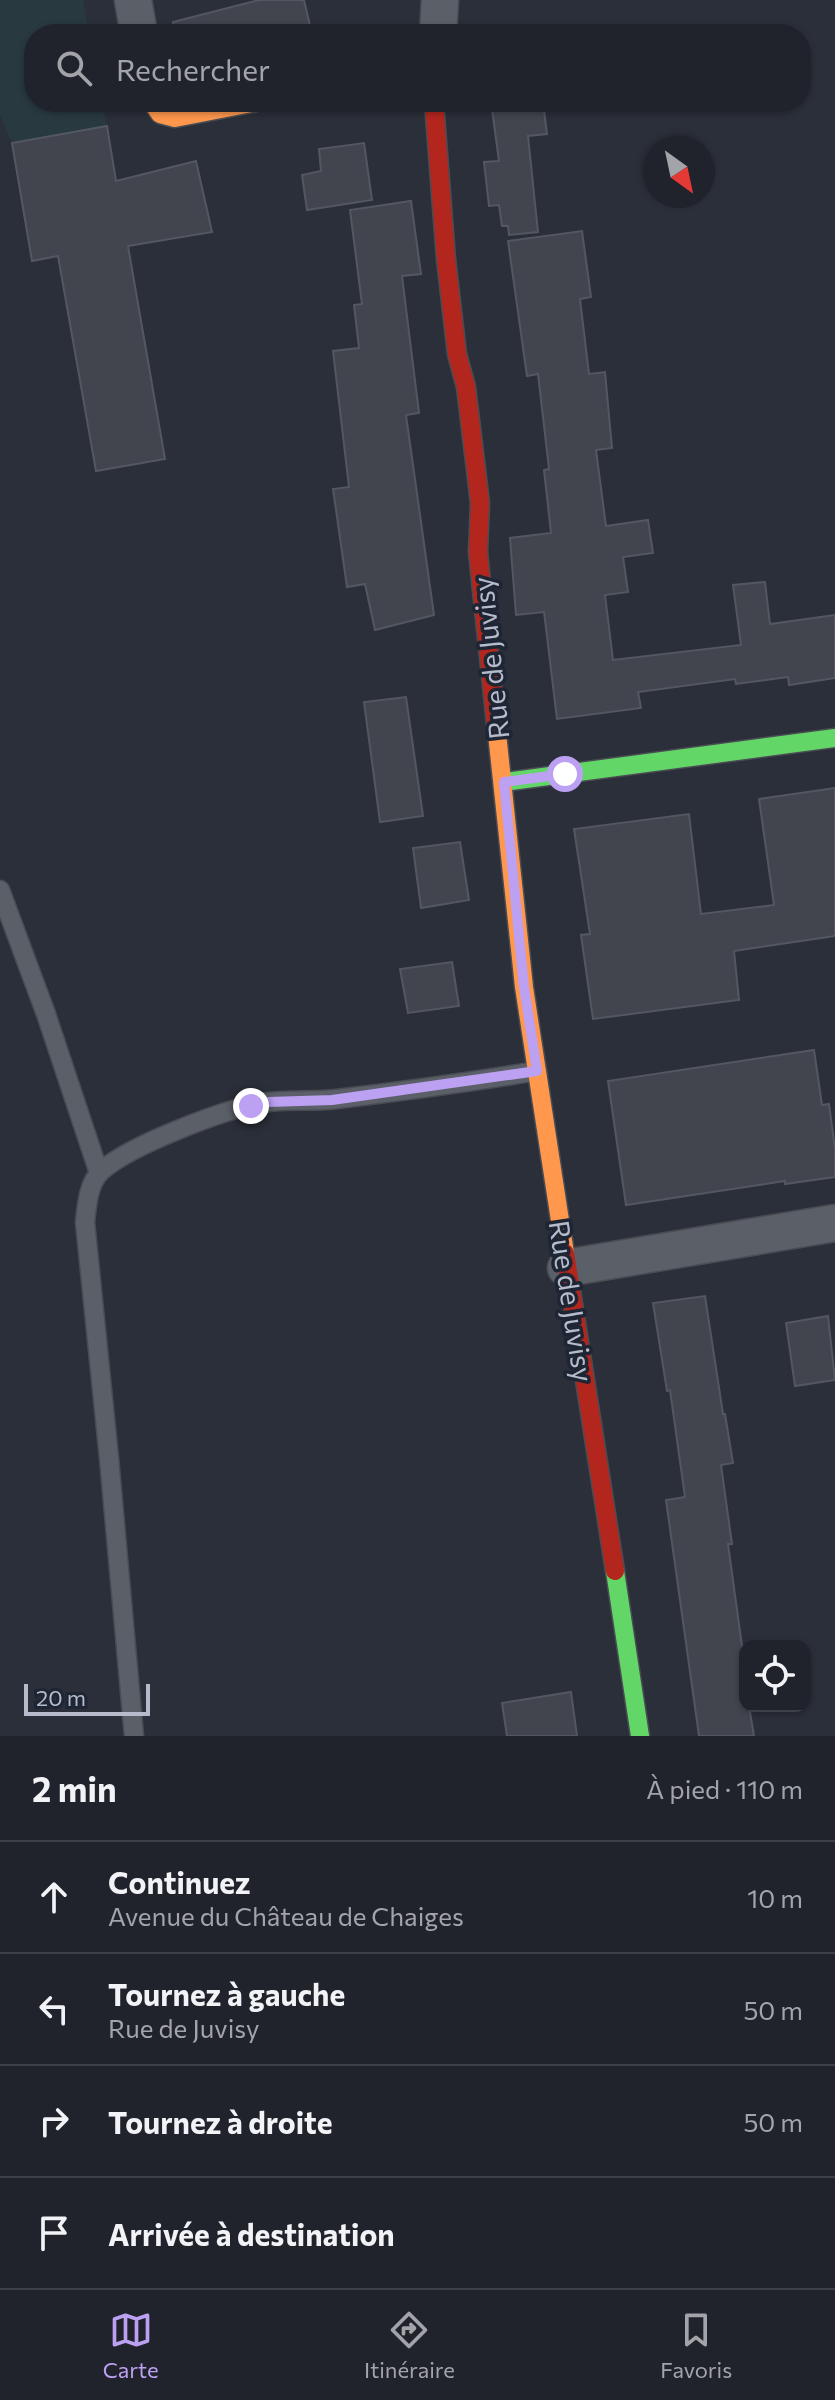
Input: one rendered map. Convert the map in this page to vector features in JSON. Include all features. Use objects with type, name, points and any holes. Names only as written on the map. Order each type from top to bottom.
[{"type":"street","points":[[133,0],[137,24]]},
{"type":"street","points":[[439,24],[440,0]]},
{"type":"street","points":[[158,112],[162,117],[175,118],[206,112]]},
{"type":"street","name":"Rue de Juvisy","points":[[435,112],[446,259],[480,503],[478,552],[524,987],[640,1736]]},
{"type":"street","points":[[504,782],[835,738]]},
{"type":"street","points":[[566,1268],[835,1223]]},
{"type":"lane","points":[[0,890],[46,1014],[99,1173]]},
{"type":"lane","points":[[134,1736],[85,1222],[88,1194],[99,1173],[136,1148],[237,1109],[268,1102],[332,1100],[537,1071]]},
{"type":"shaded area","points":[[0,0],[83,0],[87,24],[24,24],[24,112],[104,112],[107,126],[12,143],[0,115]]},
{"type":"building","points":[[259,0],[304,0],[310,24],[173,24]]},
{"type":"building","points":[[492,112],[544,112],[547,134],[528,136],[538,232],[509,235],[508,226],[502,226],[499,205],[489,206],[484,162],[499,161]]},
{"type":"building","points":[[107,126],[116,181],[196,161],[212,232],[128,246],[165,459],[96,471],[58,256],[32,261],[12,143]]},
{"type":"building","points":[[364,143],[372,200],[307,210],[302,175],[321,171],[319,149]]},
{"type":"building","points":[[411,201],[421,274],[402,276],[419,413],[406,415],[434,615],[375,630],[365,584],[347,587],[333,489],[349,487],[333,351],[359,348],[354,305],[362,304],[350,210]]},
{"type":"building","points":[[582,231],[591,297],[580,299],[589,374],[605,372],[612,448],[596,450],[606,526],[648,520],[653,553],[623,557],[628,592],[605,595],[613,660],[741,645],[733,585],[765,582],[770,624],[835,615],[835,678],[789,685],[788,677],[736,684],[735,679],[638,692],[641,708],[557,719],[544,612],[516,615],[510,538],[551,533],[544,470],[549,469],[538,374],[527,376],[508,241]]},
{"type":"building","points":[[406,697],[423,816],[380,822],[364,702]]},
{"type":"building","points":[[835,788],[835,936],[734,951],[739,1000],[593,1019],[581,935],[590,934],[574,829],[689,814],[701,914],[774,905],[759,799]]},
{"type":"building","points":[[460,842],[469,900],[421,908],[413,848]]},
{"type":"building","points":[[452,962],[459,1006],[408,1013],[400,969]]},
{"type":"building","points":[[814,1050],[822,1105],[829,1104],[835,1177],[785,1184],[785,1181],[626,1205],[608,1081]]},
{"type":"building","points":[[705,1296],[733,1463],[721,1465],[741,1640],[739,1712],[750,1712],[754,1736],[699,1736],[666,1500],[685,1497],[670,1390],[667,1391],[653,1303]]},
{"type":"building","points":[[828,1316],[835,1380],[795,1386],[786,1323]]},
{"type":"building","points":[[571,1692],[577,1736],[507,1736],[502,1703]]},
{"type":"traffic: fast","points":[[504,782],[835,738]]},
{"type":"traffic: fast","points":[[615,1571],[640,1736]]},
{"type":"traffic: slow","points":[[159,112],[175,118],[206,112]]},
{"type":"traffic: slow","points":[[496,724],[524,987],[565,1253]]},
{"type":"traffic: jam","points":[[435,112],[446,259],[480,503],[478,552],[496,724]]},
{"type":"traffic: jam","points":[[565,1253],[615,1571]]},
{"type":"route","points":[[251,1106],[268,1102],[332,1100],[537,1071],[524,987],[504,782],[565,774]]}]
